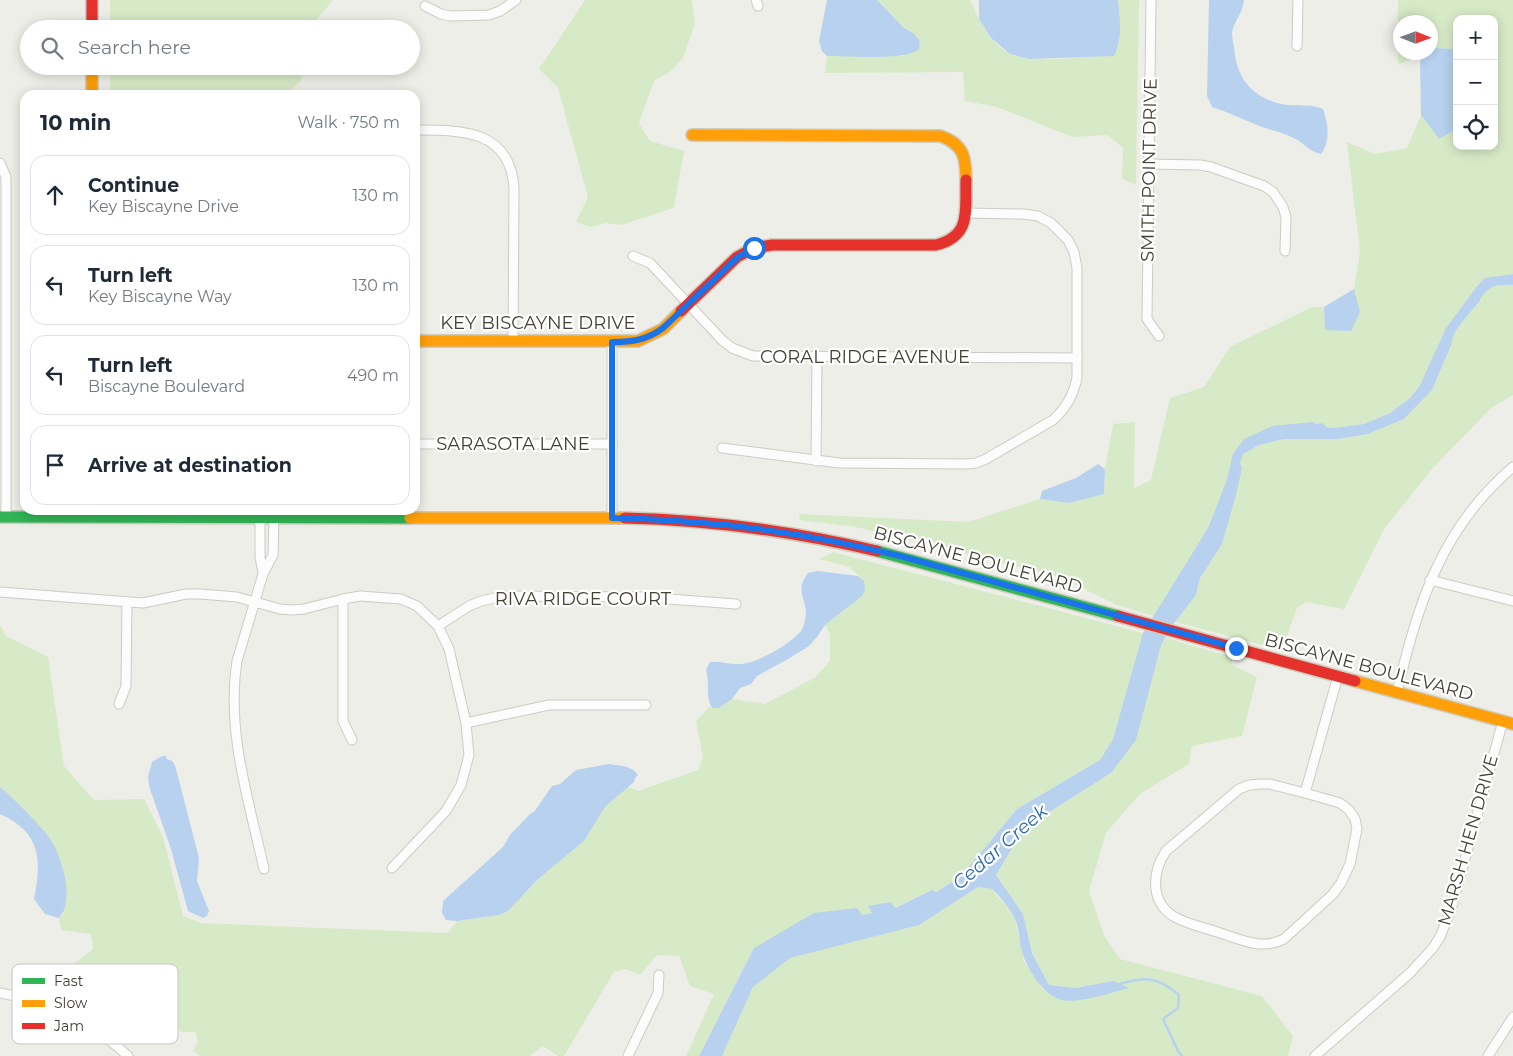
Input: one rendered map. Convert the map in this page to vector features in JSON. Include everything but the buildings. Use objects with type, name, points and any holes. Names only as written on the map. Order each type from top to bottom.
[{"type":"street","points":[[92,0],[92,20]]},
{"type":"street","points":[[425,6],[450,16],[489,15],[500,11],[516,0]]},
{"type":"street","name":"SMITH POINT DRIVE","points":[[1151,0],[1147,319],[1159,336]]},
{"type":"street","points":[[1297,46],[1298,0]]},
{"type":"street","points":[[92,75],[92,90]]},
{"type":"street","points":[[420,130],[457,130],[480,136],[500,150],[511,169],[514,188],[513,341]]},
{"type":"street","points":[[692,135],[940,136],[948,138],[954,142],[964,155],[966,164],[966,213],[1038,216],[1051,223],[1068,240],[1074,252],[1077,268],[1077,378],[1068,403],[1053,420],[976,463],[839,463],[722,448]]},
{"type":"street","points":[[0,163],[6,178],[3,517]]},
{"type":"street","points":[[1149,164],[1211,167],[1264,186],[1273,192],[1283,207],[1286,217],[1285,251]]},
{"type":"street","name":"KEY BISCAYNE DRIVE","points":[[420,341],[633,342],[647,339],[663,328],[738,257],[746,252],[762,246],[936,245],[947,243],[955,238],[965,222],[966,213]]},
{"type":"street","name":"CORAL RIDGE AVENUE","points":[[633,256],[650,263],[722,340],[743,354],[764,357],[817,358],[1077,358]]},
{"type":"street","points":[[612,342],[612,518]]},
{"type":"street","points":[[816,461],[817,358]]},
{"type":"street","name":"SARASOTA LANE","points":[[420,444],[612,444]]},
{"type":"street","points":[[1397,692],[1419,609],[1430,580],[1447,546],[1480,499],[1513,467]]},
{"type":"street","name":"BISCAYNE BOULEVARD","points":[[3,517],[62,515]]},
{"type":"street","points":[[263,574],[260,557],[266,515]]},
{"type":"street","points":[[264,869],[237,752],[235,673],[263,574],[273,555],[266,515]]},
{"type":"street","name":"BISCAYNE BOULEVARD","points":[[266,515],[612,518],[709,522],[809,536],[900,556],[1508,723]]},
{"type":"street","points":[[1430,580],[1513,601]]},
{"type":"street","points":[[0,592],[127,602],[154,602],[173,596],[200,594],[237,597],[280,609],[292,610],[360,596],[401,599],[417,606],[438,626],[449,649],[466,722],[469,755],[462,785],[455,798],[446,811],[392,868]]},
{"type":"street","name":"RIVA RIDGE COURT","points":[[438,626],[469,606],[480,601],[504,596],[641,597],[736,604]]},
{"type":"street","points":[[343,599],[343,721],[352,740]]},
{"type":"street","points":[[119,704],[126,686],[127,602]]},
{"type":"street","points":[[1305,793],[1338,676]]},
{"type":"street","points":[[466,722],[549,706],[646,705]]},
{"type":"street","name":"MARSH HEN DRIVE","points":[[1315,1056],[1410,973],[1432,949],[1440,937],[1452,906],[1508,723]]},
{"type":"street","points":[[1260,784],[1305,793],[1340,803],[1349,810],[1355,819],[1356,838],[1350,864],[1341,883],[1333,894],[1284,939],[1274,944],[1255,944],[1184,921],[1166,910],[1156,892],[1154,882],[1160,860],[1166,851],[1239,789],[1249,785],[1260,784]]},
{"type":"street","points":[[628,1056],[658,993],[659,975]]},
{"type":"street","points":[[1488,1056],[1513,1017]]},
{"type":"street","points":[[112,1044],[128,1056]]},
{"type":"green space","points":[[110,0],[333,0],[316,20],[110,20]]},
{"type":"green space","points":[[585,0],[692,0],[695,24],[683,58],[671,71],[654,81],[639,123],[650,141],[684,151],[674,208],[621,225],[605,223],[590,227],[576,222],[588,197],[558,88],[539,69]]},
{"type":"green space","points":[[877,0],[970,0],[986,31],[1004,50],[1020,57],[1046,59],[1114,55],[1120,35],[1118,0],[1139,0],[1136,185],[1122,179],[1123,148],[1108,135],[1072,137],[997,107],[965,101],[963,72],[825,73],[827,56],[902,56],[920,41],[913,33],[904,28]]},
{"type":"green space","points":[[1398,0],[1513,0],[1513,274],[1485,278],[1478,285],[1446,328],[1419,387],[1410,398],[1390,413],[1364,424],[1333,428],[1327,427],[1322,423],[1233,454],[1226,482],[1208,528],[1154,616],[1117,605],[1060,577],[856,527],[800,520],[799,514],[968,522],[1040,499],[1069,503],[1104,494],[1105,469],[1113,424],[1135,422],[1134,488],[1151,480],[1170,398],[1204,387],[1230,347],[1312,307],[1324,307],[1325,330],[1359,312],[1354,289],[1360,252],[1347,142],[1375,154],[1407,148],[1421,115],[1439,139],[1453,131],[1453,150],[1498,150],[1498,15],[1453,15],[1453,49],[1438,48],[1438,15],[1398,15]]},
{"type":"green space","points":[[1398,60],[1411,60],[1398,64]]},
{"type":"green space","points":[[110,75],[302,75],[301,81],[290,90],[110,90]]},
{"type":"green space","points":[[1513,285],[1513,395],[1491,408],[1432,469],[1384,529],[1344,609],[1306,602],[1297,608],[1282,650],[1175,622],[1196,595],[1200,578],[1207,566],[1243,454],[1259,445],[1284,439],[1338,439],[1368,434],[1404,419],[1432,390],[1455,332],[1489,287]]},
{"type":"green space","points":[[833,552],[1143,633],[1113,739],[1100,760],[1017,809],[961,876],[935,892],[932,890],[894,908],[868,906],[872,913],[862,915],[856,908],[754,948],[699,1056],[686,1056],[714,994],[690,986],[679,956],[657,955],[640,975],[626,969],[614,972],[564,1056],[558,1056],[543,1046],[530,1056],[200,1056],[193,1051],[198,1041],[195,1032],[181,1032],[178,1029],[178,964],[74,964],[93,949],[91,934],[61,930],[59,918],[63,914],[50,838],[0,787],[0,625],[6,636],[48,657],[64,766],[94,800],[144,799],[163,837],[183,916],[201,923],[448,933],[457,921],[499,915],[508,911],[537,880],[584,841],[605,807],[628,787],[638,791],[698,770],[703,758],[696,721],[710,706],[719,708],[732,699],[765,704],[816,677],[830,661],[830,634],[825,625],[862,596],[864,581],[850,567],[819,559]]},
{"type":"green space","points":[[1166,638],[1232,657],[1232,665],[1257,677],[1242,736],[1192,746],[1189,764],[1140,794],[1106,833],[1089,891],[1105,937],[1120,959],[1262,996],[1293,1036],[1288,1056],[722,1056],[753,987],[790,957],[919,925],[978,887],[992,889],[1015,919],[1024,961],[1042,988],[1061,1000],[1113,981],[1075,988],[1049,985],[1032,953],[1023,914],[996,875],[1014,845],[1032,823],[1111,773],[1161,645]]},
{"type":"water","points":[[827,0],[877,0],[904,28],[913,33],[920,41],[919,49],[912,53],[890,56],[827,56],[822,51],[819,41]]},
{"type":"water","points":[[979,0],[1118,0],[1120,28],[1117,49],[1114,56],[1029,59],[1010,54],[991,38],[979,19]]},
{"type":"water","points":[[1209,0],[1244,0],[1232,32],[1235,58],[1242,77],[1254,91],[1271,101],[1323,109],[1328,132],[1321,154],[1289,136],[1212,107],[1207,96]]},
{"type":"water","points":[[1438,48],[1453,49],[1453,131],[1439,139],[1421,115],[1420,60],[1438,60]]},
{"type":"water","name":"Cedar Creek","points":[[1513,274],[1513,285],[1497,285],[1491,288],[1463,321],[1455,332],[1432,390],[1404,419],[1368,434],[1338,439],[1284,439],[1259,445],[1243,454],[1236,495],[1222,544],[1200,578],[1196,595],[1175,622],[1161,645],[1136,740],[1111,773],[1032,823],[1014,845],[996,875],[1023,914],[1032,953],[1049,985],[1075,988],[1113,981],[1129,988],[1095,997],[1069,1001],[1062,1000],[1048,993],[1026,963],[1016,922],[1010,911],[992,889],[978,887],[919,925],[790,958],[753,987],[722,1056],[699,1056],[754,948],[814,913],[857,908],[862,915],[872,913],[868,906],[891,902],[895,908],[932,890],[936,892],[961,876],[1017,809],[1100,760],[1113,739],[1143,633],[1208,528],[1226,482],[1233,454],[1244,439],[1272,426],[1313,422],[1316,424],[1322,423],[1327,427],[1333,428],[1364,424],[1390,413],[1410,398],[1419,387],[1446,328],[1478,285],[1485,278]]},
{"type":"water","points":[[1354,289],[1360,312],[1351,331],[1325,330],[1324,307]]},
{"type":"water","points":[[1098,464],[1105,469],[1104,494],[1069,503],[1040,499],[1042,491],[1076,478]]},
{"type":"water","points":[[818,571],[858,576],[864,581],[865,590],[862,596],[825,625],[809,646],[757,676],[751,684],[740,688],[732,699],[719,708],[713,708],[708,696],[706,670],[710,662],[737,664],[755,661],[773,652],[796,636],[802,629],[806,617],[802,583],[808,573]]},
{"type":"water","points":[[162,756],[166,756],[175,765],[199,858],[197,881],[209,911],[207,916],[203,918],[188,911],[171,849],[149,786],[148,777],[152,762]]},
{"type":"water","points":[[609,764],[629,768],[638,775],[634,782],[605,807],[584,841],[537,880],[508,911],[499,915],[457,921],[446,920],[442,913],[443,901],[503,847],[510,835],[534,812],[552,786],[560,784],[576,770]]},
{"type":"water","points":[[0,787],[26,811],[54,845],[62,866],[66,889],[64,910],[59,918],[45,914],[34,899],[38,872],[38,860],[35,849],[24,829],[0,814]]},
{"type":"waterway","points":[[1116,985],[1142,979],[1156,981],[1171,988],[1179,995],[1178,1008],[1163,1019],[1182,1056]]},
{"type":"traffic: fast","points":[[0,517],[410,518]]},
{"type":"traffic: fast","points":[[877,551],[1118,616]]},
{"type":"traffic: slow","points":[[92,75],[92,90]]},
{"type":"traffic: slow","points":[[692,135],[940,136],[954,143],[962,153],[966,180]]},
{"type":"traffic: slow","points":[[420,341],[638,341],[663,329],[681,311]]},
{"type":"traffic: slow","points":[[410,518],[625,518]]},
{"type":"traffic: slow","points":[[1355,681],[1513,724]]},
{"type":"traffic: jam","points":[[92,0],[92,20]]},
{"type":"traffic: jam","points":[[681,311],[737,257],[754,248],[772,245],[936,245],[948,241],[956,235],[964,220],[966,211],[966,180]]},
{"type":"traffic: jam","points":[[625,518],[689,521],[783,532],[877,551]]},
{"type":"traffic: jam","points":[[1118,616],[1355,681]]},
{"type":"route","points":[[754,248],[738,257],[655,334],[647,339],[638,341],[612,342],[612,518],[709,522],[768,529],[851,544],[1236,648]]}]
